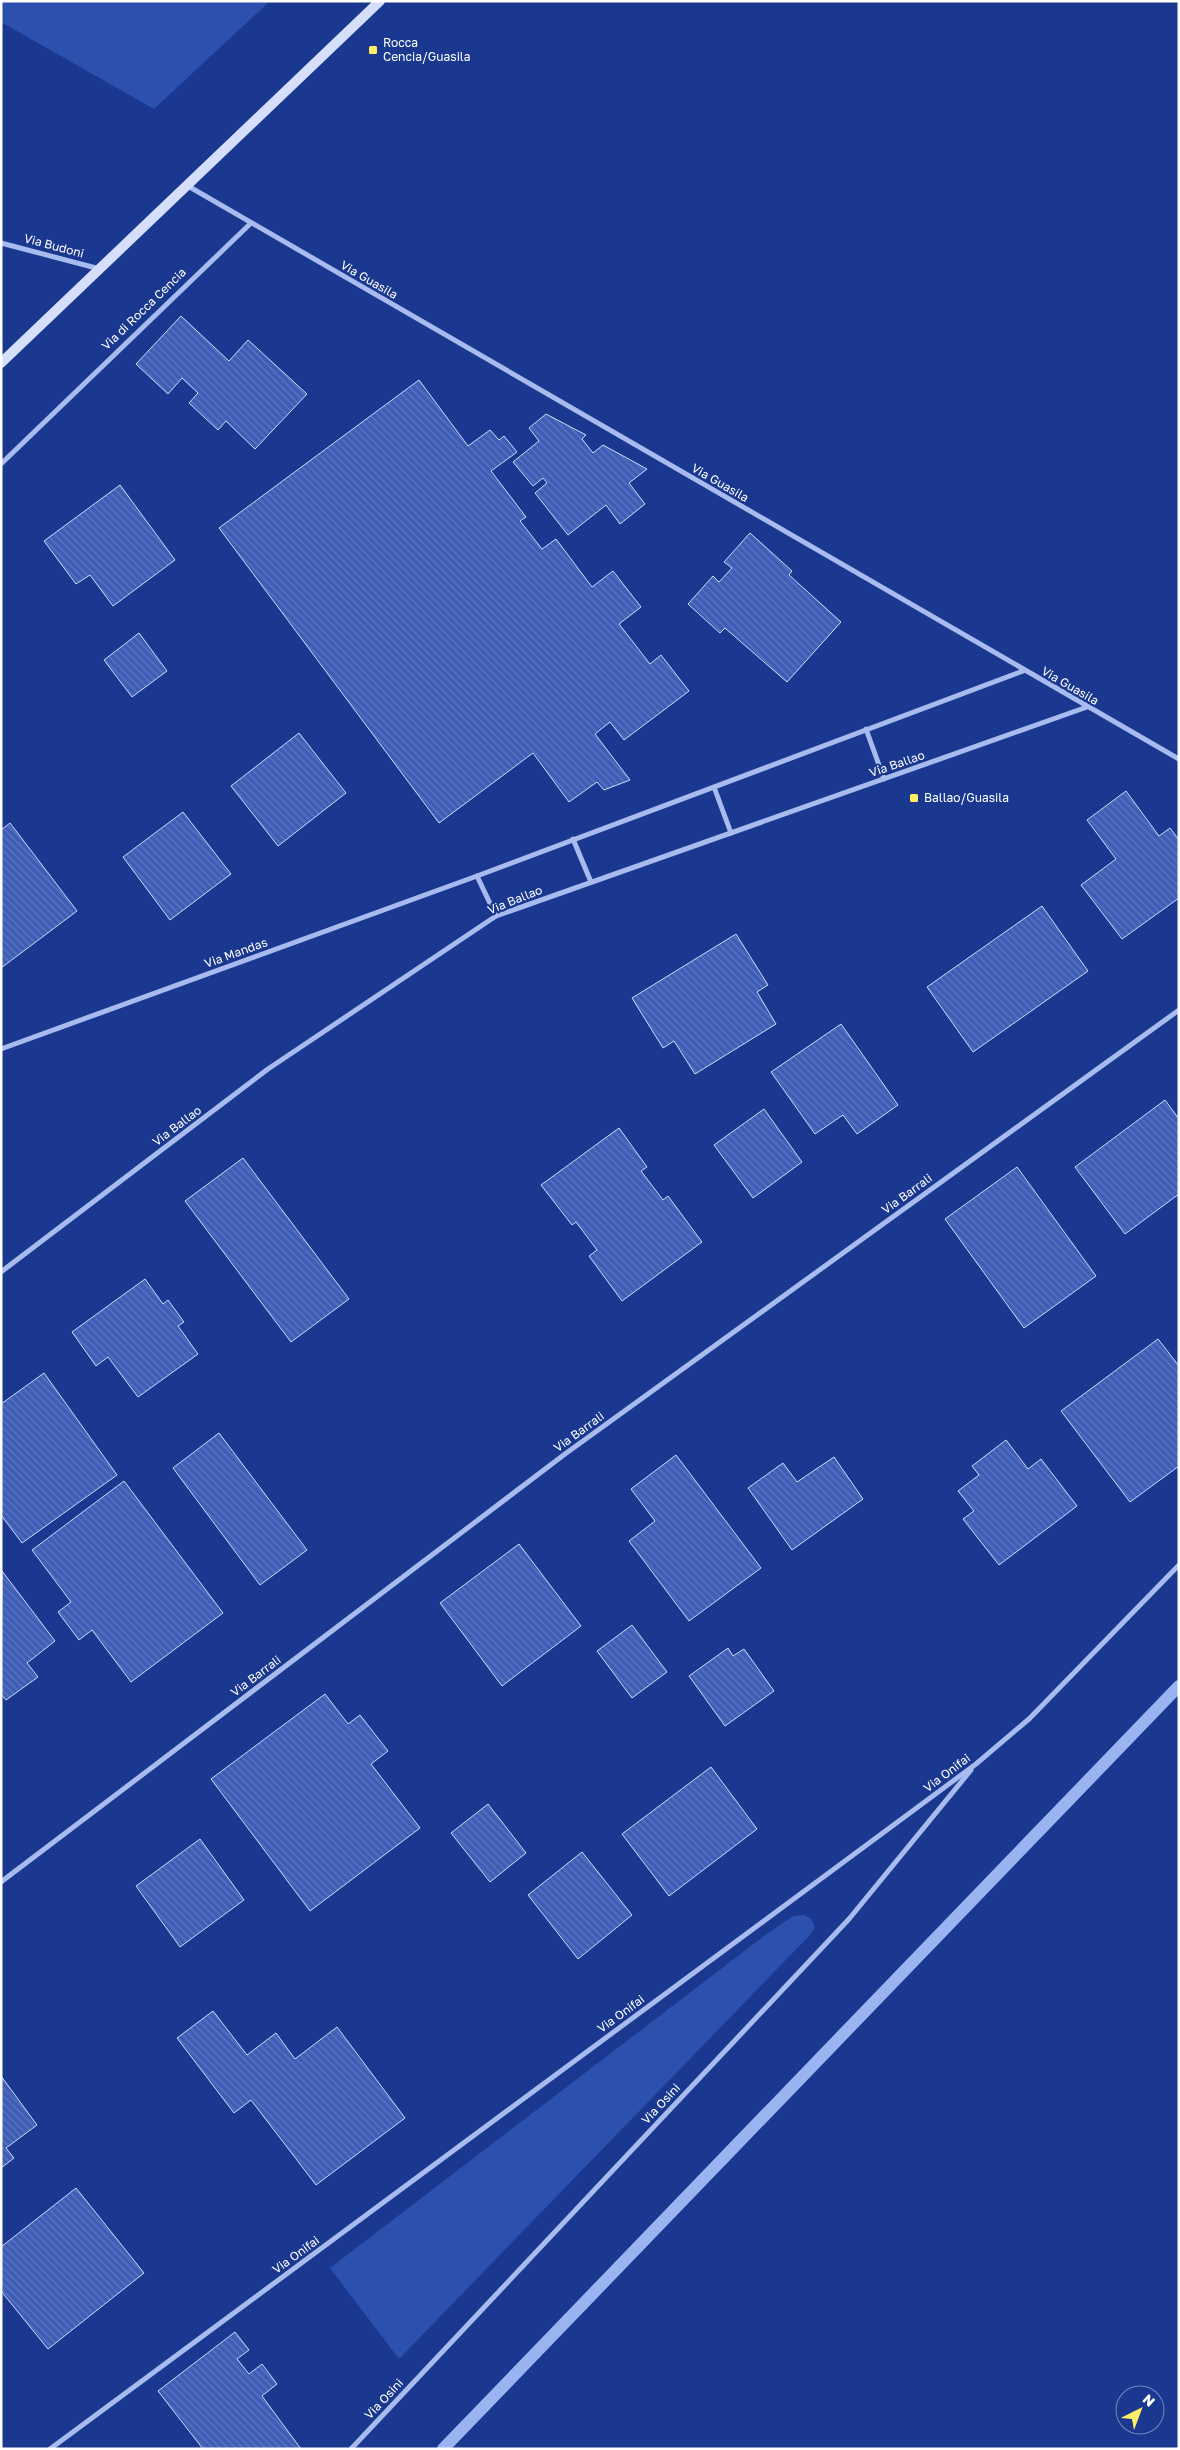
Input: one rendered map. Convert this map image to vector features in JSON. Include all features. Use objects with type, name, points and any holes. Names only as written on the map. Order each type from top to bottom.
[{"type":"main road","points":[[1,363],[380,1]]},
{"type":"street","points":[[188,186],[251,223]]},
{"type":"street","name":"Via di Rocca Cencia","points":[[1,464],[251,223]]},
{"type":"street","name":"Via Guasila","points":[[251,223],[1023,671],[1179,759]]},
{"type":"street","name":"Via Budoni","points":[[1,243],[101,269]]},
{"type":"street","name":"Via Mandas","points":[[1,1049],[477,876],[1023,671]]},
{"type":"street","name":"Via Ballao","points":[[1,1272],[268,1069],[496,916],[1087,707]]},
{"type":"street","points":[[866,729],[884,779]]},
{"type":"street","points":[[714,787],[731,833]]},
{"type":"street","points":[[573,839],[591,882]]},
{"type":"street","points":[[477,876],[496,916]]},
{"type":"street","name":"Via Barrali","points":[[1,1882],[565,1454],[1179,1010]]},
{"type":"street","name":"Via Onifai","points":[[50,2449],[976,1764],[1029,1719],[1062,1687],[1179,1566]]},
{"type":"street","name":"Via Osini","points":[[351,2449],[849,1919],[976,1764]]},
{"type":"shaded area","points":[[1,1],[270,1],[154,109],[1,22]]},
{"type":"shaded area","points":[[804,1915],[811,1919],[815,1926],[811,1934],[399,2359],[330,2268],[764,1936],[793,1916]]},
{"type":"building","points":[[181,316],[229,361],[248,340],[307,394],[255,449],[226,421],[218,430],[189,403],[198,393],[182,378],[168,394],[136,364]]},
{"type":"building","points":[[419,380],[468,446],[490,430],[499,440],[504,436],[517,452],[491,471],[526,517],[520,521],[542,549],[556,539],[592,587],[613,571],[641,607],[619,624],[650,664],[661,655],[689,691],[624,740],[610,722],[595,734],[630,780],[604,790],[597,782],[569,802],[533,753],[439,823],[219,528]]},
{"type":"building","points":[[546,414],[586,435],[582,439],[593,453],[603,445],[647,469],[629,483],[645,504],[620,524],[606,505],[568,535],[535,493],[547,483],[543,478],[533,486],[513,462],[539,441],[529,428]]},
{"type":"building","points":[[120,485],[175,560],[113,606],[90,575],[76,584],[44,541]]},
{"type":"building","points":[[750,533],[792,571],[789,575],[841,622],[787,682],[725,628],[720,633],[688,604],[713,576],[719,582],[732,568],[724,562]]},
{"type":"building","points":[[139,633],[167,671],[132,697],[104,660]]},
{"type":"building","points":[[299,733],[346,793],[278,846],[231,786]]},
{"type":"building","points":[[1126,791],[1159,836],[1170,828],[1179,840],[1179,898],[1122,939],[1081,885],[1116,859],[1087,820]]},
{"type":"building","points":[[183,812],[231,874],[170,920],[123,857]]},
{"type":"building","points":[[10,823],[77,911],[1,968],[1,830]]},
{"type":"building","points":[[1042,906],[1088,971],[973,1052],[927,987]]},
{"type":"building","points":[[736,934],[768,985],[757,992],[776,1024],[695,1074],[674,1041],[663,1048],[632,998]]},
{"type":"building","points":[[841,1024],[898,1105],[857,1134],[843,1115],[815,1134],[771,1072]]},
{"type":"building","points":[[1165,1100],[1179,1119],[1179,1194],[1125,1234],[1075,1167]]},
{"type":"building","points":[[764,1109],[802,1162],[753,1198],[714,1145]]},
{"type":"building","points":[[619,1128],[647,1167],[641,1171],[663,1200],[668,1196],[702,1242],[622,1301],[589,1256],[597,1250],[576,1222],[572,1225],[541,1185]]},
{"type":"building","points":[[243,1158],[349,1299],[291,1342],[185,1201]]},
{"type":"building","points":[[1017,1167],[1096,1276],[1024,1328],[945,1219]]},
{"type":"building","points":[[145,1279],[163,1304],[168,1300],[184,1322],[178,1326],[198,1354],[138,1397],[108,1357],[96,1366],[72,1332]]},
{"type":"building","points":[[1158,1339],[1179,1366],[1179,1466],[1130,1502],[1061,1411]]},
{"type":"building","points":[[44,1373],[117,1475],[22,1543],[1,1515],[1,1404]]},
{"type":"building","points":[[219,1433],[307,1550],[260,1585],[173,1468]]},
{"type":"building","points":[[1006,1440],[1028,1469],[1041,1459],[1077,1506],[999,1565],[963,1519],[974,1511],[958,1491],[979,1475],[972,1466]]},
{"type":"building","points":[[676,1455],[761,1568],[689,1621],[629,1541],[655,1521],[631,1489]]},
{"type":"building","points":[[834,1457],[863,1499],[792,1550],[748,1488],[783,1463],[797,1482]]},
{"type":"building","points":[[124,1481],[223,1613],[131,1682],[92,1630],[79,1640],[58,1612],[71,1602],[32,1550]]},
{"type":"building","points":[[519,1544],[581,1626],[502,1686],[440,1603]]},
{"type":"building","points":[[2,1571],[55,1641],[27,1663],[38,1677],[6,1700],[1,1694]]},
{"type":"building","points":[[632,1625],[667,1672],[632,1698],[597,1651]]},
{"type":"building","points":[[728,1648],[733,1656],[744,1649],[774,1691],[725,1726],[689,1676]]},
{"type":"building","points":[[325,1694],[348,1724],[360,1715],[388,1751],[371,1764],[420,1828],[310,1911],[211,1779]]},
{"type":"building","points":[[711,1767],[757,1829],[669,1896],[622,1834]]},
{"type":"building","points":[[488,1804],[526,1853],[490,1882],[451,1833]]},
{"type":"building","points":[[200,1839],[244,1900],[180,1947],[136,1886]]},
{"type":"building","points":[[582,1852],[632,1915],[578,1959],[528,1895]]},
{"type":"building","points":[[213,2011],[247,2055],[276,2033],[295,2059],[337,2027],[405,2118],[316,2185],[251,2100],[234,2113],[177,2038]]},
{"type":"building","points":[[1,2076],[37,2125],[6,2148],[14,2158],[1,2168]]},
{"type":"building","points":[[76,2188],[144,2273],[48,2349],[1,2291],[1,2247]]},
{"type":"building","points":[[235,2332],[249,2350],[237,2359],[249,2374],[262,2364],[277,2384],[262,2396],[301,2449],[203,2449],[158,2391]]},
{"type":"waterway","points":[[443,2449],[1179,1686]]},
{"type":"place","name":"Rocca Cencia/Guasila","points":[[373,50]]},
{"type":"place","name":"Ballao/Guasila","points":[[914,798]]}]
